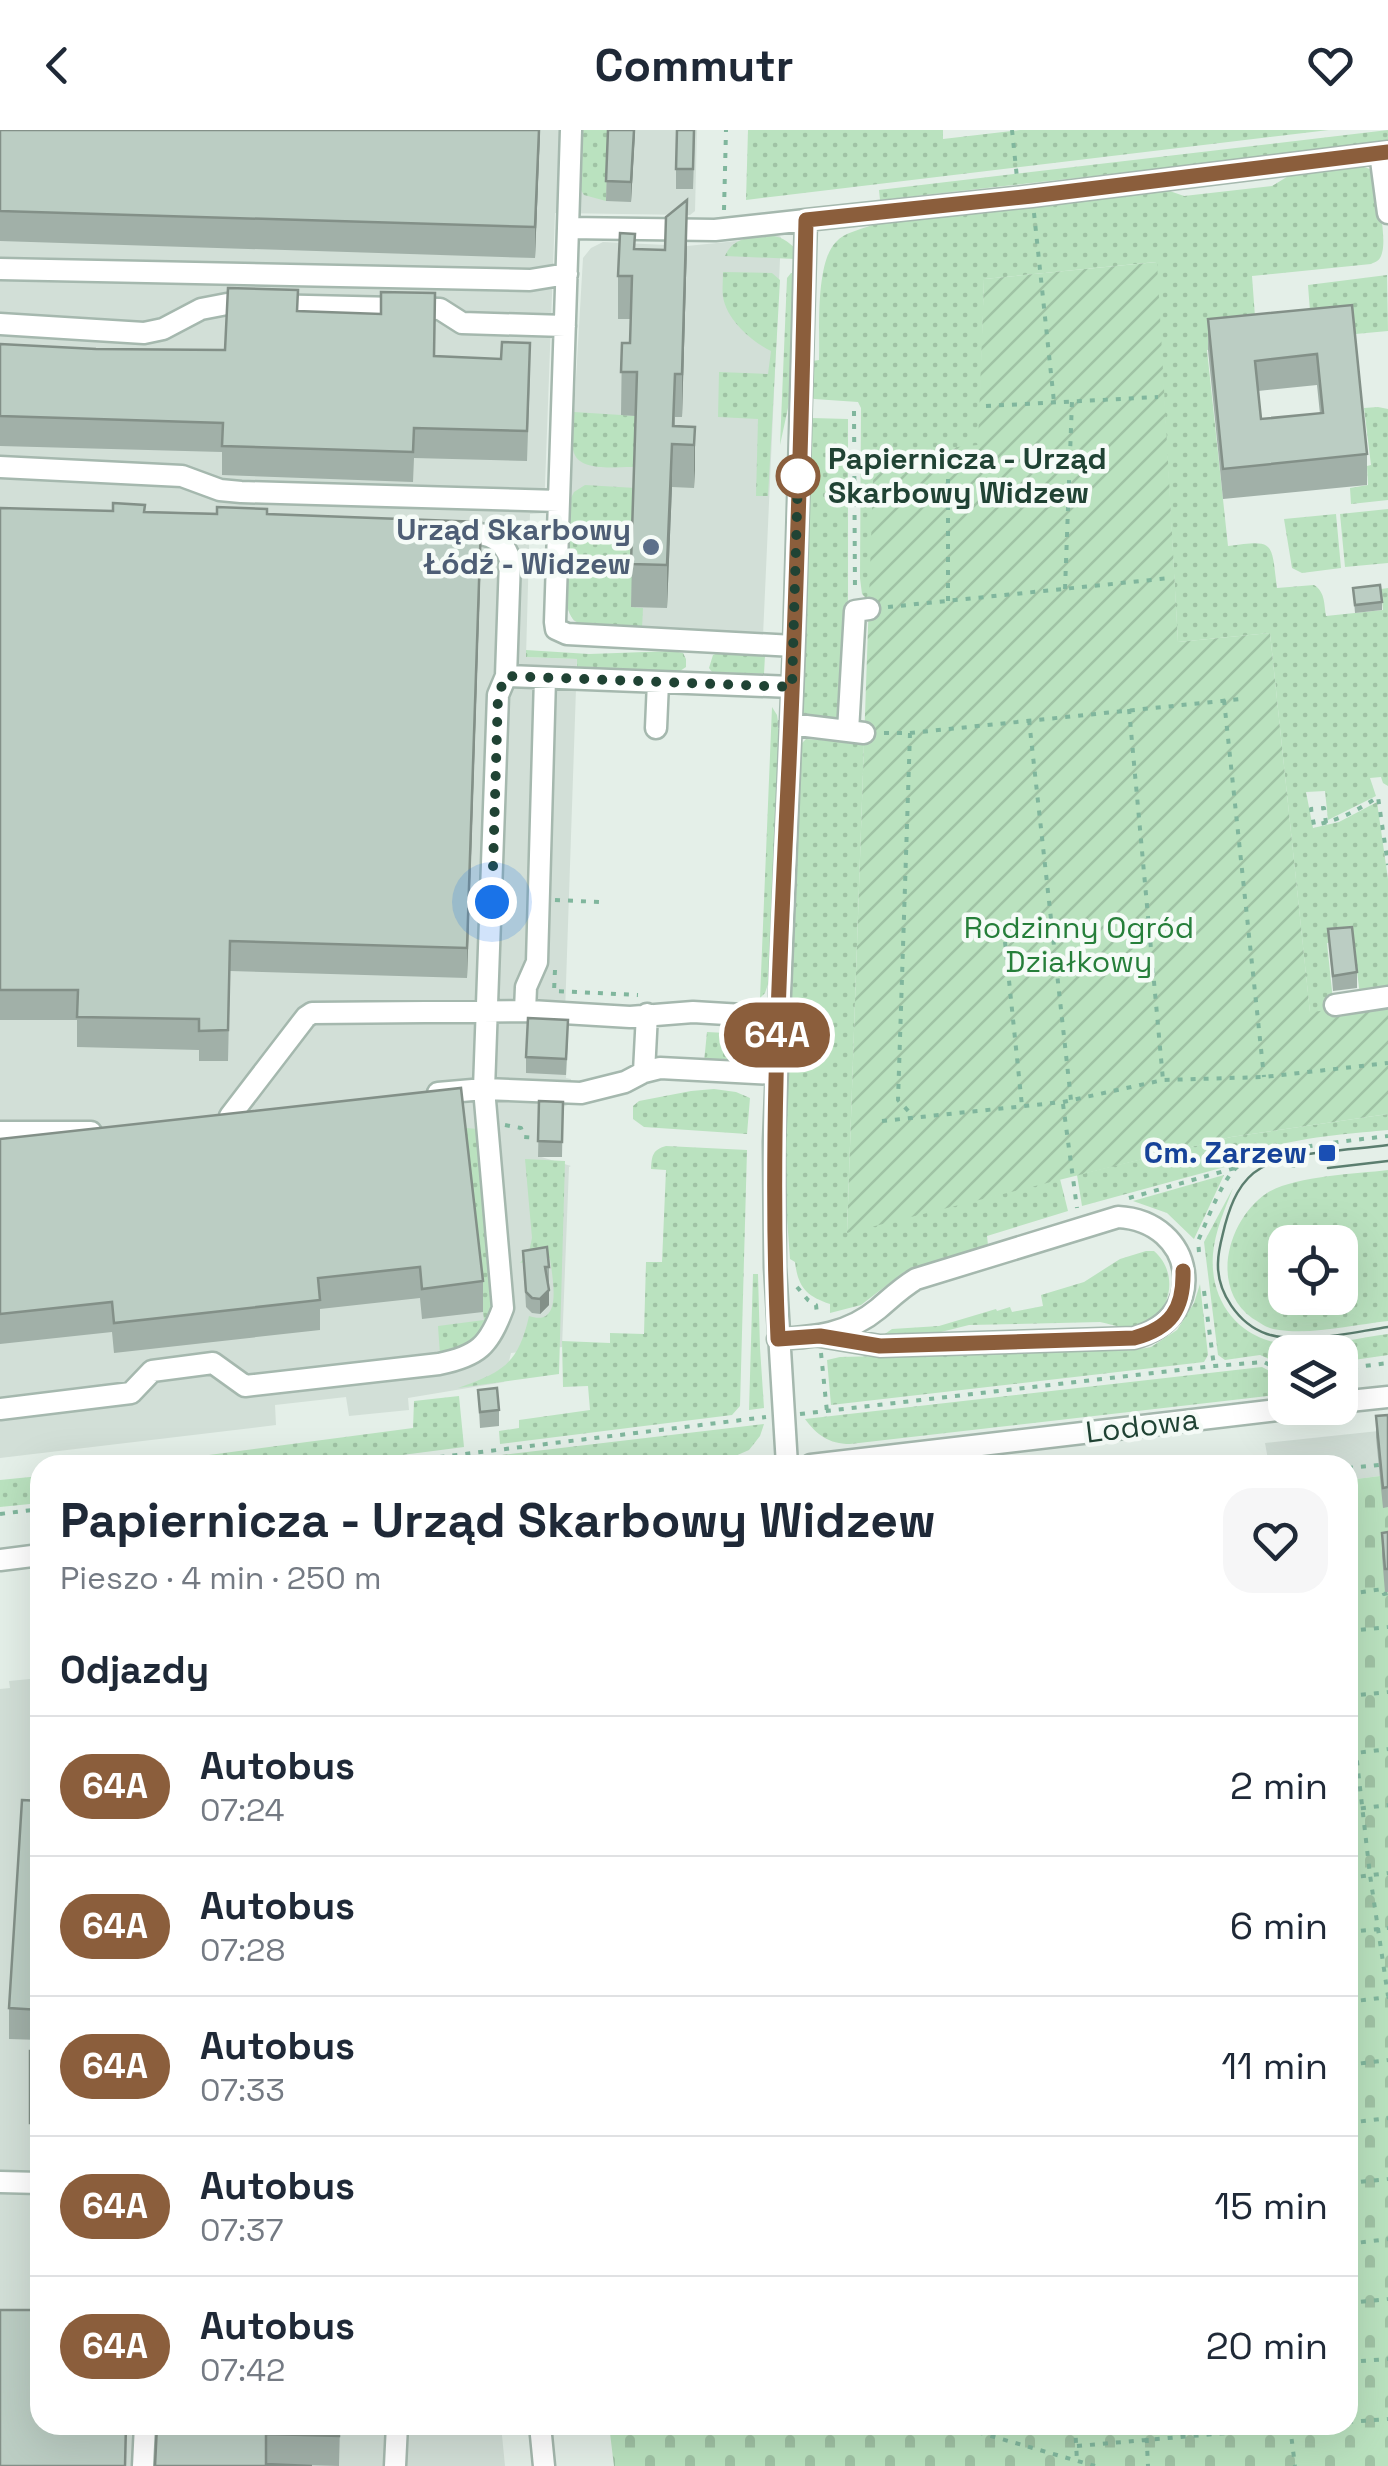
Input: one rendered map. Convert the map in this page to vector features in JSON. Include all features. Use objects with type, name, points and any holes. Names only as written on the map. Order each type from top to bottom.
[{"type":"street","points":[[571,130],[556,629],[561,633],[794,646]]},
{"type":"street","points":[[568,228],[725,229],[1026,197],[1384,152],[1388,213]]},
{"type":"street","points":[[787,1455],[774,1267],[776,1074],[806,220]]},
{"type":"street","points":[[0,269],[530,280],[567,274]]},
{"type":"street","points":[[0,324],[144,333],[164,329],[201,309],[227,304],[440,309],[462,322],[565,326]]},
{"type":"street","points":[[0,467],[182,476],[220,490],[241,492],[559,501]]},
{"type":"street","points":[[0,1409],[130,1393],[152,1371],[214,1363],[245,1386],[438,1364],[472,1354],[496,1327],[503,1308],[484,1089],[498,695],[506,676],[510,560],[503,543],[486,535],[437,532]]},
{"type":"street","points":[[790,724],[856,732],[862,610]]},
{"type":"street","points":[[506,676],[792,687]]},
{"type":"street","points":[[525,1012],[528,982],[536,962],[545,678]]},
{"type":"street","points":[[656,728],[658,682]]},
{"type":"street","points":[[1335,1005],[1388,997]]},
{"type":"street","points":[[230,1116],[312,1013],[488,1011],[630,1017],[693,1012],[778,1017]]},
{"type":"street","points":[[644,1072],[647,1014]]},
{"type":"street","points":[[417,1096],[484,1089],[582,1093],[625,1082],[644,1072],[672,1068],[776,1074]]},
{"type":"street","points":[[0,1132],[105,1130]]},
{"type":"street","points":[[778,1339],[820,1336],[852,1327],[916,1279],[1118,1217],[1135,1218],[1168,1237],[1178,1250],[1183,1271],[1184,1291],[1178,1308],[1166,1324],[1134,1338],[880,1346],[820,1336]]},
{"type":"street","points":[[1358,1400],[1388,1397]]},
{"type":"street","name":"Lodowa","points":[[970,1455],[1268,1412]]},
{"type":"street","points":[[0,1560],[30,1556]]},
{"type":"street","points":[[0,2182],[30,2183]]},
{"type":"street","points":[[143,2466],[145,2435]]},
{"type":"street","points":[[395,2466],[397,2435]]},
{"type":"street","points":[[541,2435],[544,2466]]},
{"type":"path","points":[[725,229],[726,130]]},
{"type":"path","points":[[1012,130],[1026,197],[1054,402]]},
{"type":"path","points":[[986,406],[1158,397]]},
{"type":"path","points":[[1065,589],[1072,401]]},
{"type":"path","points":[[854,412],[862,610],[1170,578]]},
{"type":"path","points":[[948,453],[948,601]]},
{"type":"path","points":[[856,732],[910,733],[1241,699]]},
{"type":"path","points":[[1224,700],[1264,1077]]},
{"type":"path","points":[[1129,709],[1164,1080]]},
{"type":"path","points":[[1029,720],[1071,1100]]},
{"type":"path","points":[[910,733],[898,1100],[914,1118]]},
{"type":"path","points":[[1326,823],[1378,797],[1388,865]]},
{"type":"path","points":[[559,900],[600,902]]},
{"type":"path","points":[[1004,942],[1022,1106]]},
{"type":"path","points":[[555,967],[554,991],[567,992]]},
{"type":"path","points":[[882,1121],[1063,1102],[1164,1080],[1264,1077],[1388,1063]]},
{"type":"path","points":[[1063,1102],[1081,1228]]},
{"type":"path","points":[[1200,1258],[1198,1240],[1235,1168],[1242,1162],[1291,1150],[1388,1136]]},
{"type":"path","points":[[1291,1150],[1294,1166],[1300,1165]]},
{"type":"path","points":[[1202,1276],[1214,1366]]},
{"type":"path","points":[[457,1455],[1214,1366],[1268,1364]]},
{"type":"path","points":[[1358,1367],[1388,1364]]},
{"type":"path","points":[[1358,1467],[1388,1464]]},
{"type":"path","points":[[0,1514],[30,1510]]},
{"type":"path","points":[[1358,1593],[1383,1589],[1384,1594],[1388,1593]]},
{"type":"path","points":[[1358,1630],[1388,1628]]},
{"type":"path","points":[[1358,1695],[1388,1692]]},
{"type":"path","points":[[1358,1753],[1388,1749]]},
{"type":"path","points":[[1358,1767],[1388,1996],[1358,2000]]},
{"type":"path","points":[[1358,1809],[1388,1805]]},
{"type":"path","points":[[1358,1877],[1388,1874]]},
{"type":"path","points":[[1358,1931],[1388,1928]]},
{"type":"path","points":[[1358,2064],[1388,2060]]},
{"type":"path","points":[[1358,2122],[1388,2118]]},
{"type":"path","points":[[1358,2182],[1388,2179]]},
{"type":"path","points":[[1358,2243],[1388,2240]]},
{"type":"path","points":[[1358,2302],[1388,2299]]},
{"type":"path","points":[[1358,2361],[1388,2358]]},
{"type":"path","points":[[1358,2421],[1388,2419]]},
{"type":"path","points":[[987,2435],[1095,2466]]},
{"type":"path","points":[[1076,2435],[1077,2461]]},
{"type":"path","points":[[1146,2435],[1148,2466]]},
{"type":"path","points":[[1077,2446],[1197,2435]]},
{"type":"path","points":[[1291,2435],[1295,2466]]},
{"type":"shaded area","points":[[0,130],[697,130],[695,211],[690,215],[555,213],[544,513],[530,514],[526,657],[577,659],[565,1013],[566,1078],[571,1079],[573,1103],[539,1116],[538,1156],[571,1166],[562,1347],[511,1353],[504,1382],[408,1398],[409,1410],[349,1416],[346,1397],[275,1405],[276,1425],[0,1458]]},
{"type":"shaded area","points":[[760,235],[781,237],[763,636],[586,625],[574,621],[566,599],[583,258],[603,242],[687,246]]},
{"type":"shaded area","points":[[1388,1430],[1388,1475],[1358,1479],[1358,1455],[1267,1455],[1265,1443]]},
{"type":"shaded area","points":[[30,1679],[30,2435],[502,2435],[505,2466],[0,2466],[0,1689],[10,1688],[9,1681]]},
{"type":"green space","points":[[579,130],[609,130],[606,201],[584,195],[576,182]]},
{"type":"green space","points":[[748,130],[943,130],[943,139],[1020,130],[1329,130],[746,200]]},
{"type":"green space","points":[[1388,130],[1388,143],[880,200],[879,190]]},
{"type":"green space","points":[[1358,165],[1370,169],[1376,186],[1383,236],[1379,259],[1371,264],[1252,276],[1257,344],[1207,350],[1228,546],[1255,543],[1268,547],[1277,588],[1314,585],[1322,594],[1326,616],[1383,610],[1381,589],[1388,588],[1388,786],[1381,777],[1370,778],[1376,796],[1328,820],[1325,791],[1306,792],[1313,828],[1339,822],[1377,802],[1388,879],[1388,991],[1360,995],[1353,940],[1327,943],[1334,1010],[1310,1013],[1270,633],[1178,642],[1156,262],[984,279],[979,445],[869,601],[862,594],[860,578],[861,408],[858,402],[814,399],[812,361],[819,360],[820,298],[829,252],[844,236],[872,225],[1161,188],[1184,196],[1272,186],[1295,172]]},
{"type":"green space","points":[[760,235],[787,241],[795,248],[796,259],[725,256],[735,243]]},
{"type":"green space","name":"Rodzinny Ogród Działkowy","points":[[1157,262],[1178,642],[1270,633],[1310,1012],[1388,1004],[1388,1114],[1231,1137],[847,1233],[874,455],[978,445],[984,279]]},
{"type":"green space","points":[[723,272],[772,273],[780,280],[768,496],[756,496],[758,419],[718,417],[719,372],[768,374],[771,351],[748,336],[729,314],[723,297]]},
{"type":"green space","points":[[795,273],[791,394],[780,445],[787,278]]},
{"type":"green space","points":[[1387,275],[1388,331],[1312,338],[1308,285]]},
{"type":"green space","points":[[1364,408],[1388,409],[1388,500],[1351,504],[1350,488],[1368,485],[1367,466],[1371,465]]},
{"type":"green space","points":[[574,412],[637,416],[635,467],[592,466],[578,459],[572,444]]},
{"type":"green space","points":[[812,418],[848,419],[848,618],[840,718],[833,721],[805,719],[801,713]]},
{"type":"green space","points":[[585,485],[636,488],[631,607],[643,608],[642,629],[588,626],[575,621],[570,614],[566,599],[570,500]]},
{"type":"green space","points":[[1388,509],[1388,563],[1345,567],[1340,514]]},
{"type":"green space","points":[[1336,514],[1341,568],[1302,573],[1292,568],[1284,519]]},
{"type":"green space","points":[[526,650],[589,654],[673,651],[683,653],[686,667],[680,671],[577,668],[577,659],[526,657]]},
{"type":"green space","points":[[713,655],[765,655],[764,674],[712,672],[709,668]]},
{"type":"green space","points":[[772,707],[779,728],[769,981],[760,998]]},
{"type":"green space","points":[[806,739],[864,743],[847,1232],[1060,1179],[1068,1211],[987,1236],[988,1245],[904,1272],[861,1305],[830,1313],[830,1304],[805,1289],[795,1262],[790,1259],[786,1205],[800,745]]},
{"type":"green space","points":[[707,1032],[726,1033],[751,1044],[750,1063],[704,1062]]},
{"type":"green space","points":[[714,1089],[750,1098],[747,1134],[644,1127],[633,1119],[633,1106],[639,1101]]},
{"type":"green space","points":[[1388,1114],[1388,1130],[1263,1149],[1232,1165],[1082,1206],[1077,1175],[1231,1137]]},
{"type":"green space","points":[[461,1118],[465,1119],[466,1128],[478,1129],[494,1307],[479,1337],[458,1351],[440,1355],[438,1326],[484,1320]]},
{"type":"green space","points":[[666,1146],[747,1150],[740,1406],[732,1415],[500,1444],[499,1431],[519,1428],[519,1420],[590,1410],[588,1386],[563,1387],[562,1341],[610,1343],[610,1333],[644,1334],[646,1262],[662,1262],[666,1170],[651,1169],[652,1160],[655,1152]]},
{"type":"green space","points":[[525,1159],[565,1161],[559,1374],[458,1388],[506,1364],[519,1346],[529,1316],[540,1318],[552,1308],[550,1258],[520,1263],[529,1252],[532,1238]]},
{"type":"green space","points":[[1388,1170],[1388,1321],[1330,1329],[1273,1329],[1252,1318],[1231,1289],[1229,1254],[1234,1236],[1242,1219],[1267,1193],[1325,1177]]},
{"type":"green space","points":[[1224,1175],[1194,1239],[1167,1213],[1133,1201]]},
{"type":"green space","points":[[1233,1188],[1218,1229],[1213,1273],[1217,1290],[1234,1319],[1268,1340],[1268,1359],[1260,1355],[1225,1360],[1218,1355],[1204,1242]]},
{"type":"green space","points":[[1154,1251],[1163,1261],[1169,1285],[1163,1308],[1144,1324],[969,1325],[933,1334],[882,1336],[892,1329],[939,1326],[996,1309],[1010,1307],[1012,1312],[1043,1306],[1041,1295],[1084,1282],[1120,1259]]},
{"type":"green space","points":[[753,1274],[758,1274],[764,1408],[749,1410]]},
{"type":"green space","points":[[1200,1284],[1208,1355],[1204,1362],[831,1405],[827,1360],[840,1357],[1151,1347],[1177,1330],[1194,1303]]},
{"type":"green space","points":[[1388,1334],[1388,1355],[1358,1359],[1358,1339]]},
{"type":"green space","points":[[1262,1367],[1268,1370],[1268,1396],[850,1444],[824,1438],[805,1419]]},
{"type":"green space","points":[[459,1396],[464,1447],[402,1455],[209,1455],[413,1428],[414,1401]]},
{"type":"green space","points":[[764,1424],[749,1450],[738,1455],[501,1455]]},
{"type":"green space","points":[[1388,1475],[1388,2466],[614,2466],[610,2435],[1358,2435],[1358,1479]]},
{"type":"green space","points":[[30,1477],[30,1504],[0,1507],[0,1480]]},
{"type":"building","points":[[0,130],[539,130],[535,227],[0,211]]},
{"type":"building","points":[[608,130],[634,130],[631,182],[606,181]]},
{"type":"building","points":[[677,130],[694,130],[693,169],[676,169]]},
{"type":"building","points":[[687,200],[682,374],[675,374],[673,426],[695,427],[694,445],[672,444],[667,565],[631,564],[637,372],[621,372],[622,343],[630,343],[632,276],[618,276],[620,233],[635,234],[634,249],[665,250],[666,217]]},
{"type":"building","points":[[228,288],[298,290],[297,311],[381,314],[381,292],[435,293],[434,356],[501,359],[502,342],[530,343],[527,431],[414,428],[413,452],[222,446],[223,423],[0,416],[0,344],[225,350]]},
{"type":"building","points":[[1352,305],[1367,454],[1223,469],[1208,319]],"holes":[[[1317,354],[1323,413],[1261,419],[1255,361]]]},
{"type":"building","points":[[113,503],[145,505],[144,512],[217,514],[217,507],[267,509],[267,514],[481,522],[467,948],[230,941],[228,1030],[199,1031],[199,1019],[77,1017],[78,990],[0,990],[0,508],[113,511]]},
{"type":"building","points":[[1380,585],[1382,602],[1355,605],[1353,588]]},
{"type":"building","points":[[1352,927],[1357,972],[1333,976],[1328,929]]},
{"type":"building","points":[[528,1018],[568,1020],[566,1059],[526,1057]]},
{"type":"building","points":[[461,1088],[483,1281],[422,1289],[420,1267],[318,1278],[320,1300],[114,1323],[112,1302],[0,1314],[0,1139]]},
{"type":"building","points":[[539,1101],[563,1102],[562,1142],[538,1141]]},
{"type":"building","points":[[547,1247],[549,1290],[540,1299],[532,1298],[526,1292],[523,1251]]},
{"type":"building","points":[[497,1388],[499,1410],[480,1412],[478,1390]]},
{"type":"building","points":[[1388,1415],[1388,1487],[1383,1488],[1376,1416]]},
{"type":"building","points":[[1388,1532],[1388,1569],[1385,1569],[1382,1533]]},
{"type":"building","points":[[22,1800],[30,1800],[30,2009],[9,2008]]},
{"type":"building","points":[[0,2310],[30,2310],[30,2435],[126,2435],[125,2466],[0,2466]]},
{"type":"building","points":[[157,2435],[266,2435],[266,2464],[312,2466],[155,2466]]},
{"type":"tram line","points":[[1388,1145],[1288,1158],[1261,1168],[1242,1186],[1230,1208],[1218,1263],[1221,1285],[1231,1306],[1247,1323],[1267,1334],[1311,1338],[1388,1327]]},
{"type":"tram line","points":[[1328,1168],[1388,1161]]},
{"type":"bus line","name":"64A","points":[[1183,1271],[1184,1291],[1178,1308],[1166,1324],[1134,1338],[880,1346],[820,1336],[778,1339],[774,1142],[806,220],[1388,152]]},
{"type":"place","name":"Papiernicza - Urząd Skarbowy Widzew","points":[[798,476]]},
{"type":"place","name":"Urząd Skarbowy Łódź - Widzew","points":[[651,547]]},
{"type":"place","name":"Cm. Zarzew","points":[[1327,1153]]},
{"type":"route","points":[[492,902],[498,695],[506,676],[792,687],[798,476]]}]
